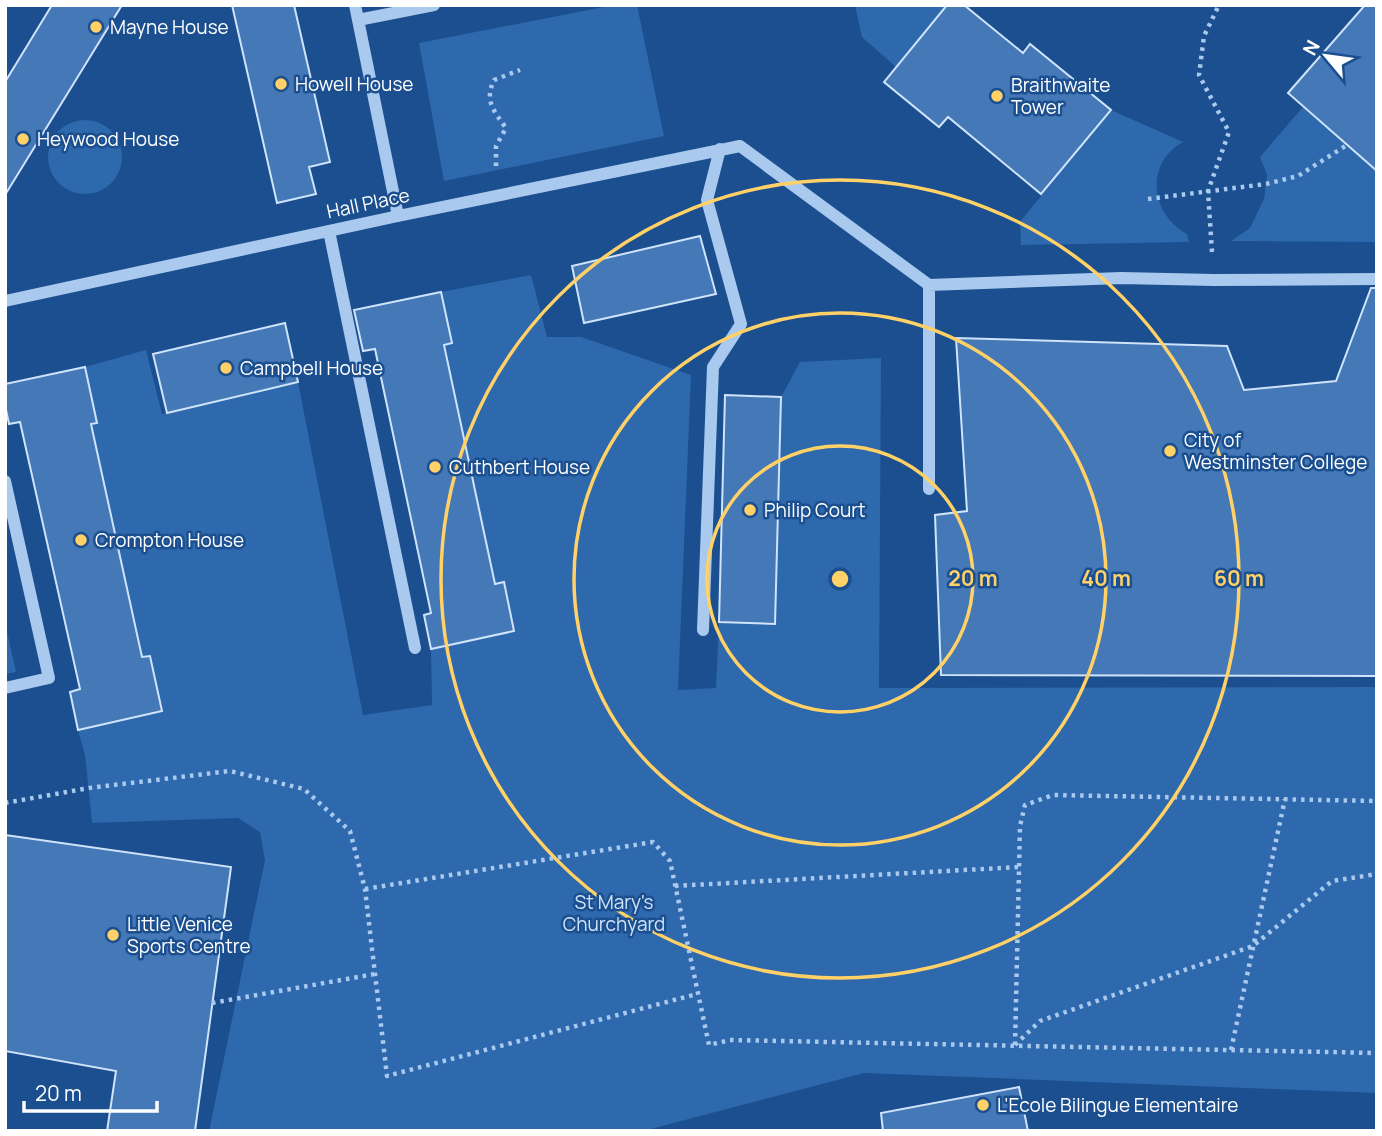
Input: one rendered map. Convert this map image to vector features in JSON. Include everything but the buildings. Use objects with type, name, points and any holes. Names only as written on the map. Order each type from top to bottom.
[{"type":"street","points":[[355,5],[398,216]]},
{"type":"street","points":[[358,20],[434,5]]},
{"type":"street","name":"Hall Place","points":[[5,301],[740,146],[929,285]]},
{"type":"street","points":[[703,630],[713,367],[741,324],[707,200],[720,149]]},
{"type":"street","points":[[329,231],[415,648]]},
{"type":"street","points":[[929,489],[929,285],[1121,278],[1377,279]]},
{"type":"street","points":[[5,481],[49,678],[5,688]]},
{"type":"path","points":[[1214,280],[1208,191],[1228,132],[1199,75],[1204,36],[1219,5]]},
{"type":"path","points":[[500,195],[496,146],[506,128],[492,108],[489,91],[494,80],[520,70]]},
{"type":"path","points":[[1148,200],[1266,184],[1298,176],[1347,145]]},
{"type":"path","points":[[5,803],[89,788],[230,771],[303,789],[350,831],[365,889],[387,1076],[697,994]]},
{"type":"path","points":[[1015,1045],[1020,826],[1025,805],[1053,795],[1377,801]]},
{"type":"path","points":[[1231,1050],[1285,799]]},
{"type":"path","points":[[365,889],[653,842],[670,861],[709,1045],[730,1040],[1377,1053]]},
{"type":"path","points":[[676,886],[1019,867]]},
{"type":"path","points":[[1015,1045],[1040,1021],[1253,946],[1332,881],[1377,874]]},
{"type":"path","points":[[212,1003],[375,974]]},
{"type":"green space","points":[[614,5],[637,5],[664,136],[444,181],[419,43]]},
{"type":"green space","points":[[855,5],[947,5],[896,67],[862,37]]},
{"type":"green space","points":[[1303,107],[1371,166],[1377,161],[1377,242],[1231,241],[1250,228],[1264,199],[1267,175],[1260,157]]},
{"type":"green space","points":[[1111,110],[1183,142],[1170,151],[1162,163],[1157,189],[1166,214],[1187,234],[1189,242],[1021,245],[1020,222]]},
{"type":"green space","points":[[78,120],[92,120],[106,126],[116,136],[122,157],[116,178],[106,188],[92,194],[78,194],[64,188],[54,178],[48,164],[48,150],[54,136],[64,126]]},
{"type":"green space","name":"St Mary's Churchyard","points":[[531,275],[547,337],[581,337],[691,375],[678,690],[716,688],[719,622],[775,623],[781,397],[800,362],[881,358],[879,688],[1377,687],[1377,1093],[864,1073],[643,1131],[209,1131],[265,860],[260,832],[238,818],[92,823],[85,755],[78,730],[162,710],[150,656],[142,657],[91,424],[97,423],[85,367],[146,350],[162,414],[298,382],[363,715],[432,705],[431,649],[514,631],[504,583],[495,584],[444,345],[452,342],[441,292]]},
{"type":"green space","points":[[5,623],[16,672],[5,674]]},
{"type":"place","name":"Mayne House","points":[[96,27]]},
{"type":"place","name":"Howell House","points":[[281,84]]},
{"type":"place","name":"Braithwaite Tower","points":[[997,96]]},
{"type":"place","name":"Heywood House","points":[[23,139]]},
{"type":"place","name":"Campbell House","points":[[226,368]]},
{"type":"place","name":"City of Westminster College","points":[[1170,451]]},
{"type":"place","name":"Cuthbert House","points":[[435,467]]},
{"type":"place","name":"Philip Court","points":[[750,510]]},
{"type":"place","name":"Crompton House","points":[[81,540]]},
{"type":"place","name":"Little Venice Sports Centre","points":[[113,935]]},
{"type":"place","name":"L'Ecole Bilingue Elementaire","points":[[983,1105]]}]
